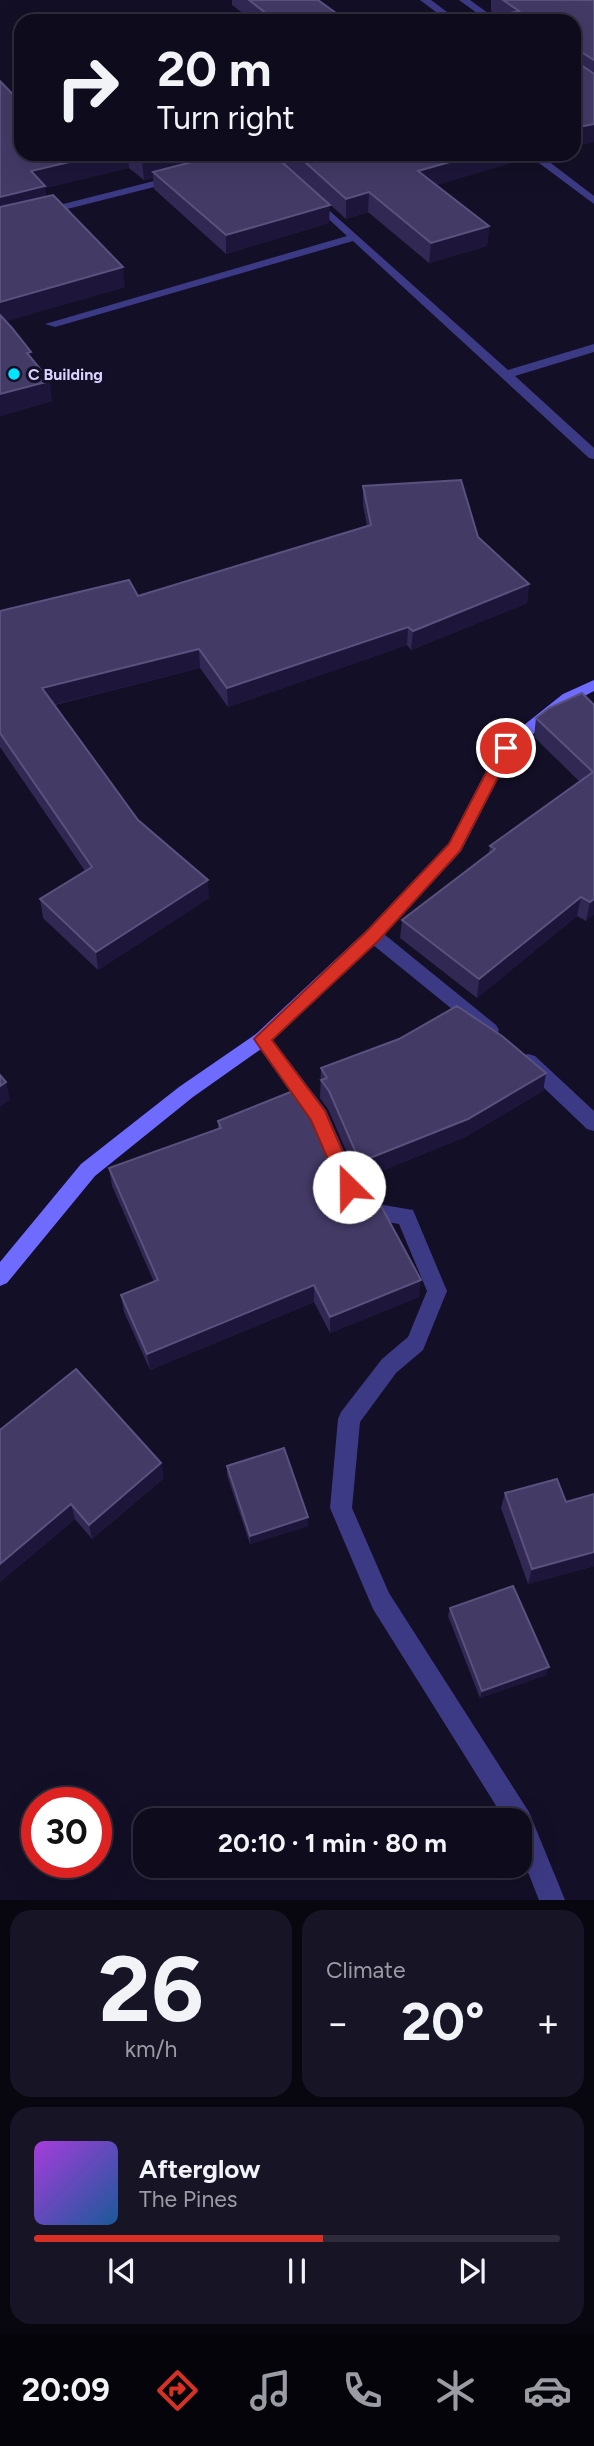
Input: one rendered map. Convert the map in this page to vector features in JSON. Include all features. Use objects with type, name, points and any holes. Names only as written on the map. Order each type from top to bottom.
[{"type":"street","points":[[425,0],[444,14]]},
{"type":"street","points":[[464,0],[484,14]]},
{"type":"street","points":[[540,161],[594,201]]},
{"type":"street","points":[[0,223],[186,176]]},
{"type":"street","points":[[305,192],[594,456]]},
{"type":"street","points":[[51,324],[355,237]]},
{"type":"street","points":[[506,375],[594,348]]},
{"type":"street","points":[[0,1278],[88,1170],[186,1092],[262,1039],[373,935],[455,847],[506,748],[568,698],[594,685]]},
{"type":"street","points":[[373,935],[513,1049],[594,1123]]},
{"type":"street","points":[[262,1039],[318,1116],[359,1210],[406,1216],[437,1291],[416,1343],[389,1367],[349,1419],[341,1508],[381,1601],[511,1808]]},
{"type":"street","points":[[532,1852],[552,1900]]},
{"type":"building","points":[[249,0],[318,0],[337,14],[267,14]]},
{"type":"building","points":[[503,0],[594,0],[594,60],[581,52],[581,14],[506,14],[519,11]]},
{"type":"building","points":[[581,65],[594,74],[594,124],[581,127]]},
{"type":"building","points":[[0,81],[14,96],[14,161],[73,161],[31,171],[45,186],[0,197]]},
{"type":"building","points":[[196,161],[281,161],[330,205],[226,235],[153,172]]},
{"type":"building","points":[[304,161],[453,161],[418,171],[489,226],[431,243],[369,192],[346,199]]},
{"type":"building","points":[[53,195],[123,267],[0,302],[0,207]]},
{"type":"building","points":[[0,315],[31,352],[27,353],[50,381],[0,394]]},
{"type":"building","points":[[461,480],[478,537],[529,584],[413,631],[408,627],[227,688],[199,649],[42,688],[138,820],[208,880],[96,952],[40,899],[92,867],[0,733],[0,611],[129,580],[138,596],[371,525],[363,486]]},
{"type":"building","points":[[582,693],[594,705],[594,899],[590,902],[581,897],[479,979],[402,920],[495,849],[490,846],[593,772],[536,718],[549,708]]},
{"type":"building","points":[[457,1006],[502,1036],[546,1073],[468,1119],[360,1162],[329,1091],[321,1080],[327,1078],[321,1068],[399,1039]]},
{"type":"building","points":[[0,1075],[6,1082],[0,1086]]},
{"type":"building","points":[[298,1089],[309,1103],[350,1200],[381,1206],[421,1280],[330,1317],[314,1285],[147,1354],[121,1295],[158,1280],[109,1168],[221,1128],[218,1121]]},
{"type":"building","points":[[76,1369],[161,1463],[89,1525],[71,1504],[0,1564],[0,1430]]},
{"type":"building","points":[[284,1448],[308,1517],[250,1536],[227,1466]]},
{"type":"building","points":[[557,1479],[566,1502],[594,1494],[594,1552],[532,1569],[505,1493]]},
{"type":"building","points":[[513,1586],[549,1667],[482,1691],[450,1608]]},
{"type":"place","name":"C Building","points":[[14,374]]},
{"type":"route","points":[[349,1187],[318,1116],[262,1039],[373,935],[455,847],[506,748]]}]
